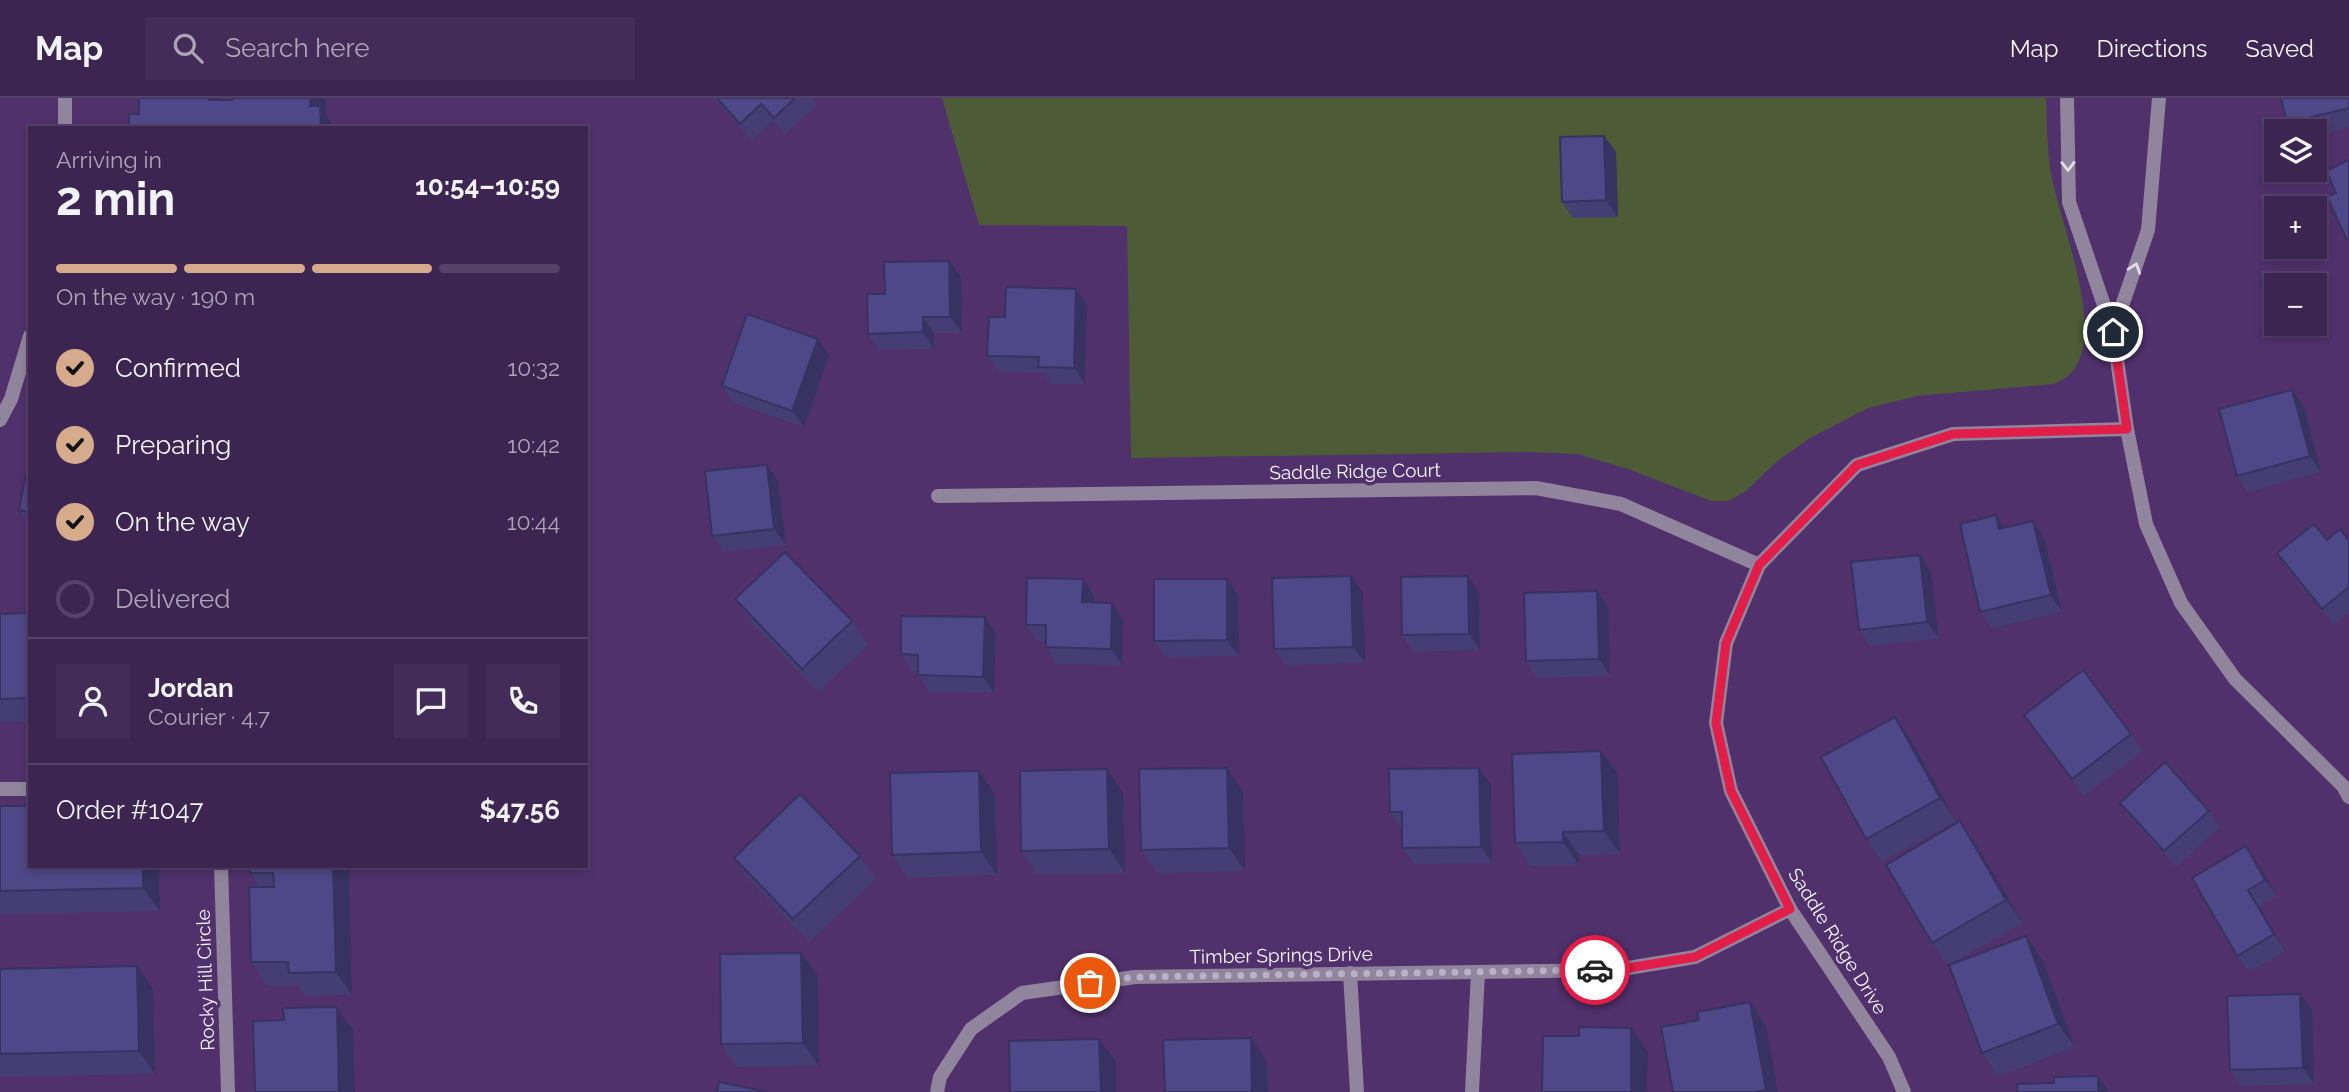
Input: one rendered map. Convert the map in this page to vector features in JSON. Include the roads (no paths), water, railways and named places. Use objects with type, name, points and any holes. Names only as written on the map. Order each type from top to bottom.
[{"type":"street","points":[[65,98],[65,126]]},
{"type":"street","points":[[2067,98],[2069,202],[2113,332],[2127,429],[2146,524],[2181,603],[2235,680],[2343,786],[2349,797]]},
{"type":"street","points":[[2113,332],[2148,230],[2160,98]]},
{"type":"street","points":[[0,420],[11,399],[28,343]]},
{"type":"street","name":"Saddle Ridge Drive","points":[[1904,1092],[1889,1057],[1790,909],[1731,791],[1716,723],[1726,643],[1759,565],[1857,465],[1953,434],[2127,429]]},
{"type":"street","name":"Saddle Ridge Court","points":[[938,496],[1536,488],[1621,504],[1759,565]]},
{"type":"street","points":[[0,789],[28,789]]},
{"type":"street","name":"Rocky Hill Circle","points":[[221,868],[228,1092]]},
{"type":"street","name":"Timber Springs Drive","points":[[937,1092],[940,1077],[971,1029],[1022,993],[1135,977],[1616,970],[1695,957],[1790,909]]},
{"type":"street","points":[[1472,1092],[1478,972]]},
{"type":"street","points":[[1350,973],[1357,1092]]}]
